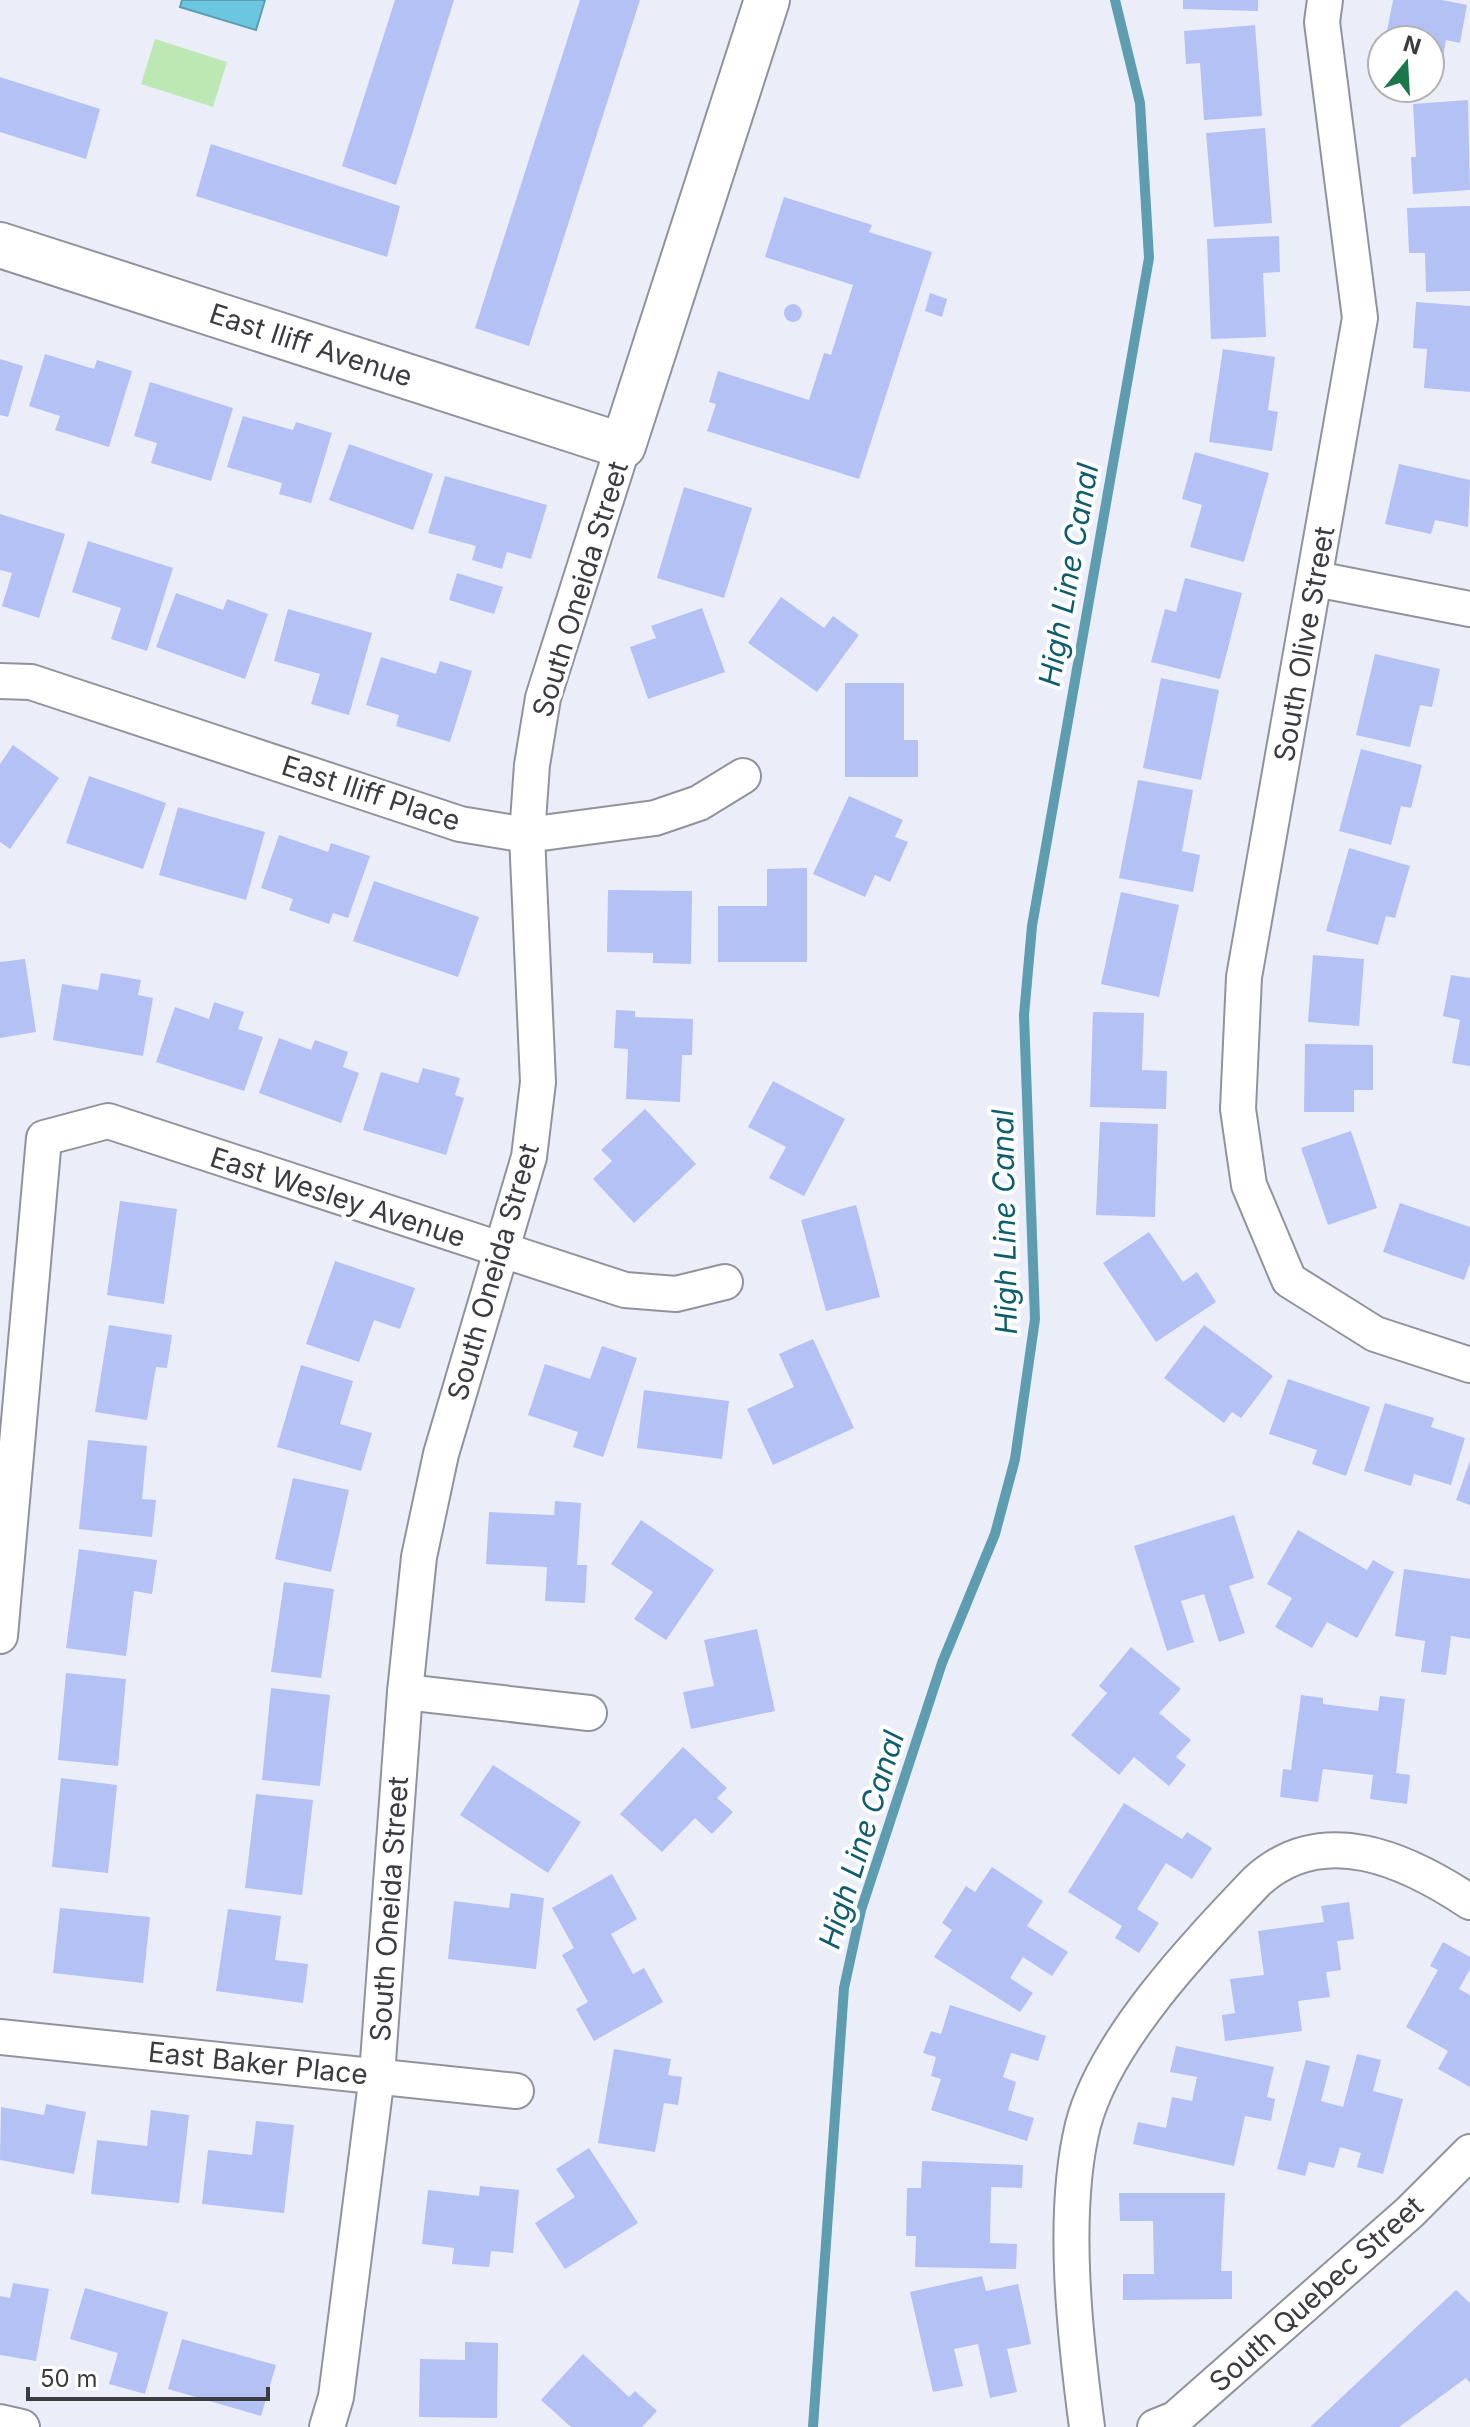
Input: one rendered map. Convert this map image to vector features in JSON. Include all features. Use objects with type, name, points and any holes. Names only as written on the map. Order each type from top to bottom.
[{"type":"street","name":"South Oneida Street","points":[[327,2427],[336,2397],[377,2075],[405,1692],[419,1557],[441,1454],[529,1157],[538,1082],[527,835],[532,765],[543,698],[767,0]]},
{"type":"street","name":"South Olive Street","points":[[1325,0],[1322,22],[1360,318],[1244,977],[1238,1109],[1249,1185],[1289,1280],[1375,1334],[1470,1365]]},
{"type":"street","name":"East Iliff Avenue","points":[[0,245],[623,446]]},
{"type":"street","points":[[1316,579],[1470,609]]},
{"type":"street","name":"East Iliff Place","points":[[0,681],[31,682],[460,824],[527,835],[655,818],[699,803],[743,776]]},
{"type":"street","name":"East Wesley Avenue","points":[[0,1636],[44,1138],[108,1121],[625,1290],[676,1294],[725,1282]]},
{"type":"street","points":[[405,1692],[589,1713]]},
{"type":"street","points":[[1087,2427],[1080,2377],[1072,2225],[1076,2169],[1083,2124],[1102,2077],[1133,2025],[1257,1881],[1273,1866],[1304,1854],[1363,1851],[1391,1858],[1427,1873],[1470,1902]]},
{"type":"street","name":"East Baker Place","points":[[0,2037],[516,2091]]},
{"type":"street","name":"South Quebec Street","points":[[1155,2427],[1175,2419],[1410,2212],[1470,2152]]},
{"type":"street","points":[[0,2422],[22,2427]]},
{"type":"green space","points":[[155,39],[227,62],[213,107],[141,84]]},
{"type":"water","points":[[182,0],[265,0],[256,30],[180,7]]},
{"type":"building","points":[[395,0],[454,0],[396,185],[342,166]]},
{"type":"building","points":[[580,0],[640,0],[529,346],[475,328]]},
{"type":"building","points":[[1183,0],[1258,0],[1258,11],[1183,9]]},
{"type":"building","points":[[1393,0],[1442,0],[1467,5],[1460,43],[1446,40],[1446,24],[1388,24]]},
{"type":"building","points":[[1255,25],[1262,116],[1204,120],[1200,63],[1186,64],[1184,31]]},
{"type":"building","points":[[0,77],[100,109],[86,159],[0,132]]},
{"type":"building","points":[[1468,100],[1470,190],[1413,194],[1411,157],[1416,157],[1413,104]]},
{"type":"building","points":[[1265,128],[1272,223],[1214,227],[1206,133]]},
{"type":"building","points":[[211,144],[400,206],[387,257],[196,196]]},
{"type":"building","points":[[784,197],[872,225],[869,232],[932,252],[859,479],[707,431],[716,404],[709,402],[718,371],[809,400],[824,353],[831,355],[853,285],[765,257]]},
{"type":"building","points":[[1470,206],[1470,291],[1426,292],[1425,253],[1409,253],[1407,208]]},
{"type":"building","points":[[1279,236],[1280,272],[1263,273],[1266,337],[1211,339],[1207,239]]},
{"type":"building","points":[[930,293],[947,299],[942,317],[925,311]]},
{"type":"building","points":[[1416,302],[1470,306],[1470,392],[1424,388],[1427,349],[1413,348]]},
{"type":"building","points":[[793,304],[802,313],[793,322],[784,313]]},
{"type":"building","points":[[1223,349],[1275,357],[1268,410],[1278,412],[1272,451],[1209,442]]},
{"type":"building","points":[[45,354],[94,369],[97,360],[132,371],[109,447],[55,430],[60,416],[29,406]]},
{"type":"building","points":[[0,359],[23,366],[8,417],[0,415]]},
{"type":"building","points":[[150,382],[233,408],[211,481],[151,463],[157,443],[134,436]]},
{"type":"building","points":[[243,416],[293,430],[296,422],[332,433],[311,503],[279,494],[282,483],[227,467]]},
{"type":"building","points":[[349,444],[433,474],[413,530],[329,500]]},
{"type":"building","points":[[1195,452],[1269,473],[1244,562],[1190,547],[1202,505],[1182,499]]},
{"type":"building","points":[[1399,464],[1470,480],[1468,527],[1435,520],[1431,534],[1385,524]]},
{"type":"building","points":[[445,476],[547,505],[531,559],[507,552],[502,569],[472,560],[476,546],[428,533]]},
{"type":"building","points":[[684,487],[752,508],[724,598],[657,578]]},
{"type":"building","points":[[0,514],[65,534],[39,618],[2,606],[12,573],[0,570]]},
{"type":"building","points":[[88,541],[173,568],[147,651],[111,639],[121,608],[72,592]]},
{"type":"building","points":[[457,573],[503,587],[494,614],[449,600]]},
{"type":"building","points":[[1185,578],[1242,593],[1220,679],[1151,662],[1165,609],[1176,612]]},
{"type":"building","points":[[176,593],[223,610],[227,599],[268,614],[245,679],[156,647]]},
{"type":"building","points":[[781,597],[824,628],[833,616],[859,635],[817,692],[748,643]]},
{"type":"building","points":[[702,608],[725,672],[648,699],[630,647],[656,638],[651,626]]},
{"type":"building","points":[[288,609],[372,633],[349,715],[311,704],[320,674],[274,661]]},
{"type":"building","points":[[1375,654],[1440,669],[1432,707],[1420,705],[1410,747],[1356,735]]},
{"type":"building","points":[[381,657],[436,674],[440,661],[472,671],[450,742],[396,726],[399,715],[366,705]]},
{"type":"building","points":[[1161,678],[1219,690],[1201,780],[1143,768]]},
{"type":"building","points":[[845,683],[904,683],[904,740],[918,740],[918,777],[845,777]]},
{"type":"building","points":[[13,745],[59,778],[10,849],[0,842],[0,764]]},
{"type":"building","points":[[1361,749],[1422,765],[1411,808],[1401,806],[1391,845],[1339,831]]},
{"type":"building","points":[[89,776],[166,803],[143,869],[66,843]]},
{"type":"building","points":[[1138,780],[1193,790],[1182,851],[1200,855],[1193,892],[1119,878]]},
{"type":"building","points":[[849,796],[903,820],[895,837],[908,842],[890,882],[875,875],[865,897],[813,874]]},
{"type":"building","points":[[178,807],[265,832],[246,900],[159,875]]},
{"type":"building","points":[[279,835],[328,852],[331,843],[370,856],[348,918],[333,913],[329,924],[289,910],[293,899],[261,888]]},
{"type":"building","points":[[1349,848],[1410,866],[1395,918],[1386,916],[1378,945],[1326,931]]},
{"type":"building","points":[[807,868],[807,962],[718,962],[718,906],[767,906],[767,869]]},
{"type":"building","points":[[374,881],[479,917],[458,977],[353,941]]},
{"type":"building","points":[[608,890],[692,891],[691,964],[653,963],[653,953],[607,952]]},
{"type":"building","points":[[1121,892],[1179,905],[1159,997],[1101,984]]},
{"type":"building","points":[[1313,955],[1364,959],[1359,1026],[1308,1022]]},
{"type":"building","points":[[25,959],[36,1032],[0,1038],[0,962]]},
{"type":"building","points":[[101,973],[141,980],[138,995],[153,998],[143,1056],[53,1040],[62,984],[98,990]]},
{"type":"building","points":[[1451,975],[1470,978],[1470,1066],[1452,1063],[1460,1020],[1443,1016]]},
{"type":"building","points":[[214,1002],[244,1012],[238,1029],[263,1037],[244,1091],[156,1062],[175,1007],[209,1019]]},
{"type":"building","points":[[616,1010],[635,1011],[635,1017],[693,1019],[692,1055],[682,1055],[680,1102],[626,1099],[628,1049],[614,1048]]},
{"type":"building","points":[[1093,1012],[1144,1013],[1142,1070],[1167,1071],[1166,1109],[1090,1107]]},
{"type":"building","points":[[279,1038],[311,1050],[315,1040],[348,1052],[343,1067],[359,1073],[341,1123],[259,1093]]},
{"type":"building","points":[[1305,1044],[1373,1045],[1373,1090],[1354,1090],[1354,1112],[1304,1112]]},
{"type":"building","points":[[423,1068],[460,1078],[455,1095],[464,1098],[446,1155],[363,1130],[381,1072],[418,1083]]},
{"type":"building","points":[[773,1081],[845,1119],[804,1196],[769,1178],[786,1147],[748,1127]]},
{"type":"building","points":[[645,1109],[696,1164],[634,1223],[593,1179],[612,1161],[601,1150]]},
{"type":"building","points":[[1100,1122],[1158,1124],[1155,1217],[1096,1215]]},
{"type":"building","points":[[1351,1131],[1377,1208],[1328,1225],[1301,1148]]},
{"type":"building","points":[[120,1201],[177,1209],[164,1304],[107,1295]]},
{"type":"building","points":[[1400,1203],[1470,1227],[1470,1263],[1464,1280],[1383,1252]]},
{"type":"building","points":[[856,1205],[880,1297],[826,1311],[801,1220]]},
{"type":"building","points":[[1149,1232],[1183,1282],[1197,1272],[1216,1302],[1156,1342],[1103,1263]]},
{"type":"building","points":[[335,1261],[415,1288],[400,1329],[374,1320],[359,1362],[306,1344]]},
{"type":"building","points":[[109,1325],[172,1335],[167,1368],[156,1367],[147,1420],[95,1412]]},
{"type":"building","points":[[1204,1325],[1273,1376],[1241,1418],[1232,1412],[1224,1423],[1164,1378]]},
{"type":"building","points":[[813,1339],[854,1428],[773,1465],[747,1409],[794,1387],[779,1354]]},
{"type":"building","points":[[602,1346],[637,1358],[603,1457],[573,1447],[578,1432],[528,1415],[545,1364],[590,1379]]},
{"type":"building","points":[[301,1365],[353,1381],[340,1424],[372,1433],[361,1471],[277,1447]]},
{"type":"building","points":[[1288,1379],[1370,1407],[1346,1476],[1312,1464],[1317,1450],[1269,1434]]},
{"type":"building","points":[[644,1390],[729,1401],[722,1459],[637,1448]]},
{"type":"building","points":[[1385,1403],[1434,1418],[1431,1427],[1465,1438],[1451,1485],[1414,1474],[1411,1486],[1364,1471]]},
{"type":"building","points":[[88,1440],[147,1446],[142,1499],[156,1500],[152,1537],[79,1529]]},
{"type":"building","points":[[1470,1461],[1470,1505],[1456,1500]]},
{"type":"building","points":[[293,1478],[349,1490],[331,1572],[275,1559]]},
{"type":"building","points":[[555,1501],[581,1503],[577,1565],[587,1565],[585,1603],[545,1601],[547,1567],[486,1564],[489,1512],[554,1515]]},
{"type":"building","points":[[1234,1515],[1254,1578],[1229,1586],[1245,1633],[1219,1642],[1204,1594],[1181,1601],[1194,1642],[1167,1651],[1134,1546]]},
{"type":"building","points":[[641,1520],[714,1570],[666,1640],[634,1619],[653,1592],[611,1564]]},
{"type":"building","points":[[1298,1530],[1367,1570],[1373,1560],[1394,1572],[1357,1638],[1327,1622],[1312,1648],[1275,1627],[1292,1598],[1267,1584]]},
{"type":"building","points":[[79,1549],[157,1560],[152,1594],[134,1591],[126,1656],[66,1648]]},
{"type":"building","points":[[1404,1569],[1470,1579],[1470,1639],[1451,1636],[1446,1675],[1421,1672],[1425,1641],[1395,1636]]},
{"type":"building","points":[[284,1582],[334,1589],[321,1678],[271,1672]]},
{"type":"building","points":[[757,1629],[775,1711],[691,1729],[683,1692],[714,1686],[704,1640]]},
{"type":"building","points":[[1131,1647],[1181,1689],[1159,1713],[1191,1740],[1176,1757],[1186,1765],[1169,1786],[1134,1757],[1119,1775],[1071,1735],[1107,1693],[1099,1686]]},
{"type":"building","points":[[66,1673],[126,1679],[118,1766],[58,1760]]},
{"type":"building","points":[[271,1688],[330,1695],[320,1786],[262,1780]]},
{"type":"building","points":[[1301,1695],[1323,1698],[1323,1704],[1378,1711],[1380,1696],[1405,1699],[1396,1773],[1410,1775],[1407,1804],[1370,1799],[1373,1775],[1323,1769],[1318,1802],[1280,1797],[1283,1769],[1291,1770]]},
{"type":"building","points":[[683,1747],[727,1788],[717,1798],[733,1812],[712,1834],[695,1818],[662,1852],[620,1814]]},
{"type":"building","points":[[493,1765],[581,1822],[548,1873],[460,1815]]},
{"type":"building","points":[[61,1778],[117,1785],[108,1873],[52,1867]]},
{"type":"building","points":[[256,1794],[313,1800],[302,1895],[245,1888]]},
{"type":"building","points":[[1124,1803],[1182,1839],[1187,1832],[1212,1848],[1192,1879],[1166,1863],[1137,1909],[1159,1923],[1139,1953],[1115,1938],[1122,1926],[1068,1892]]},
{"type":"building","points":[[992,1867],[1043,1901],[1027,1926],[1068,1952],[1052,1976],[1023,1957],[1010,1978],[1033,1993],[1020,2012],[934,1957],[952,1930],[942,1923],[966,1886],[975,1892]]},
{"type":"building","points":[[612,1874],[637,1919],[611,1934],[633,1974],[644,1968],[663,2002],[594,2041],[576,2009],[588,2002],[562,1955],[574,1948],[552,1908]]},
{"type":"building","points":[[511,1893],[544,1898],[536,1969],[448,1959],[454,1901],[509,1908]]},
{"type":"building","points":[[1349,1902],[1354,1939],[1337,1941],[1341,1970],[1326,1972],[1330,1997],[1298,2001],[1302,2031],[1225,2041],[1222,2015],[1235,2013],[1230,1979],[1264,1975],[1258,1931],[1324,1922],[1321,1906]]},
{"type":"building","points":[[60,1908],[150,1917],[143,1983],[53,1973]]},
{"type":"building","points":[[228,1909],[281,1916],[275,1960],[308,1964],[303,2003],[216,1991]]},
{"type":"building","points":[[1443,1942],[1470,1957],[1470,1969],[1459,1989],[1470,1995],[1470,2087],[1438,2069],[1448,2051],[1406,2027],[1438,1970],[1430,1966]]},
{"type":"building","points":[[950,2005],[1046,2036],[1038,2061],[1011,2053],[1003,2077],[1016,2082],[1008,2110],[1034,2118],[1027,2141],[931,2110],[941,2079],[931,2076],[936,2057],[923,2053],[931,2031],[941,2034]]},
{"type":"building","points":[[1176,2046],[1274,2067],[1267,2097],[1275,2099],[1271,2121],[1245,2116],[1234,2166],[1133,2144],[1138,2122],[1166,2128],[1172,2097],[1192,2101],[1197,2077],[1170,2072]]},
{"type":"building","points":[[614,2049],[671,2059],[668,2075],[682,2077],[678,2105],[664,2103],[655,2152],[598,2143]]},
{"type":"building","points":[[1357,2054],[1381,2060],[1373,2091],[1403,2099],[1383,2174],[1357,2167],[1361,2153],[1340,2147],[1334,2168],[1309,2162],[1305,2176],[1277,2169],[1306,2060],[1330,2066],[1321,2101],[1343,2107]]},
{"type":"building","points":[[46,2104],[86,2112],[74,2174],[0,2160],[1,2107],[44,2115]]},
{"type":"building","points":[[151,2110],[189,2115],[179,2203],[91,2194],[97,2140],[147,2146]]},
{"type":"building","points":[[256,2121],[294,2125],[284,2213],[202,2204],[208,2150],[252,2155]]},
{"type":"building","points":[[589,2148],[638,2223],[565,2269],[535,2223],[575,2197],[556,2169]]},
{"type":"building","points":[[922,2161],[1023,2165],[1022,2188],[991,2187],[990,2243],[1017,2244],[1016,2269],[915,2267],[916,2236],[906,2236],[907,2188],[921,2188]]},
{"type":"building","points":[[480,2186],[519,2190],[513,2253],[491,2251],[489,2267],[452,2264],[454,2248],[422,2244],[428,2190],[479,2196]]},
{"type":"building","points":[[1119,2193],[1225,2193],[1221,2271],[1232,2271],[1232,2299],[1123,2300],[1123,2274],[1154,2274],[1153,2221],[1120,2221]]},
{"type":"building","points":[[982,2276],[986,2291],[1018,2284],[1031,2344],[1007,2349],[1017,2392],[990,2398],[978,2344],[954,2349],[963,2386],[933,2392],[910,2292]]},
{"type":"building","points":[[13,2283],[49,2289],[36,2361],[0,2355],[0,2296],[10,2298]]},
{"type":"building","points":[[85,2288],[168,2312],[145,2394],[109,2384],[118,2353],[70,2339]]},
{"type":"building","points":[[1456,2290],[1470,2303],[1470,2383],[1466,2378],[1399,2427],[1310,2427]]},
{"type":"building","points":[[182,2339],[276,2365],[261,2416],[168,2389]]},
{"type":"building","points":[[465,2342],[498,2343],[497,2418],[419,2417],[420,2359],[465,2360]]},
{"type":"building","points":[[583,2354],[629,2397],[635,2391],[657,2411],[642,2427],[571,2427],[541,2400]]},
{"type":"waterway","name":"High Line Canal","points":[[813,2427],[844,1988],[861,1910],[942,1663],[995,1534],[1015,1459],[1035,1319],[1024,1015],[1032,926],[1149,258],[1140,103],[1115,0]]}]
